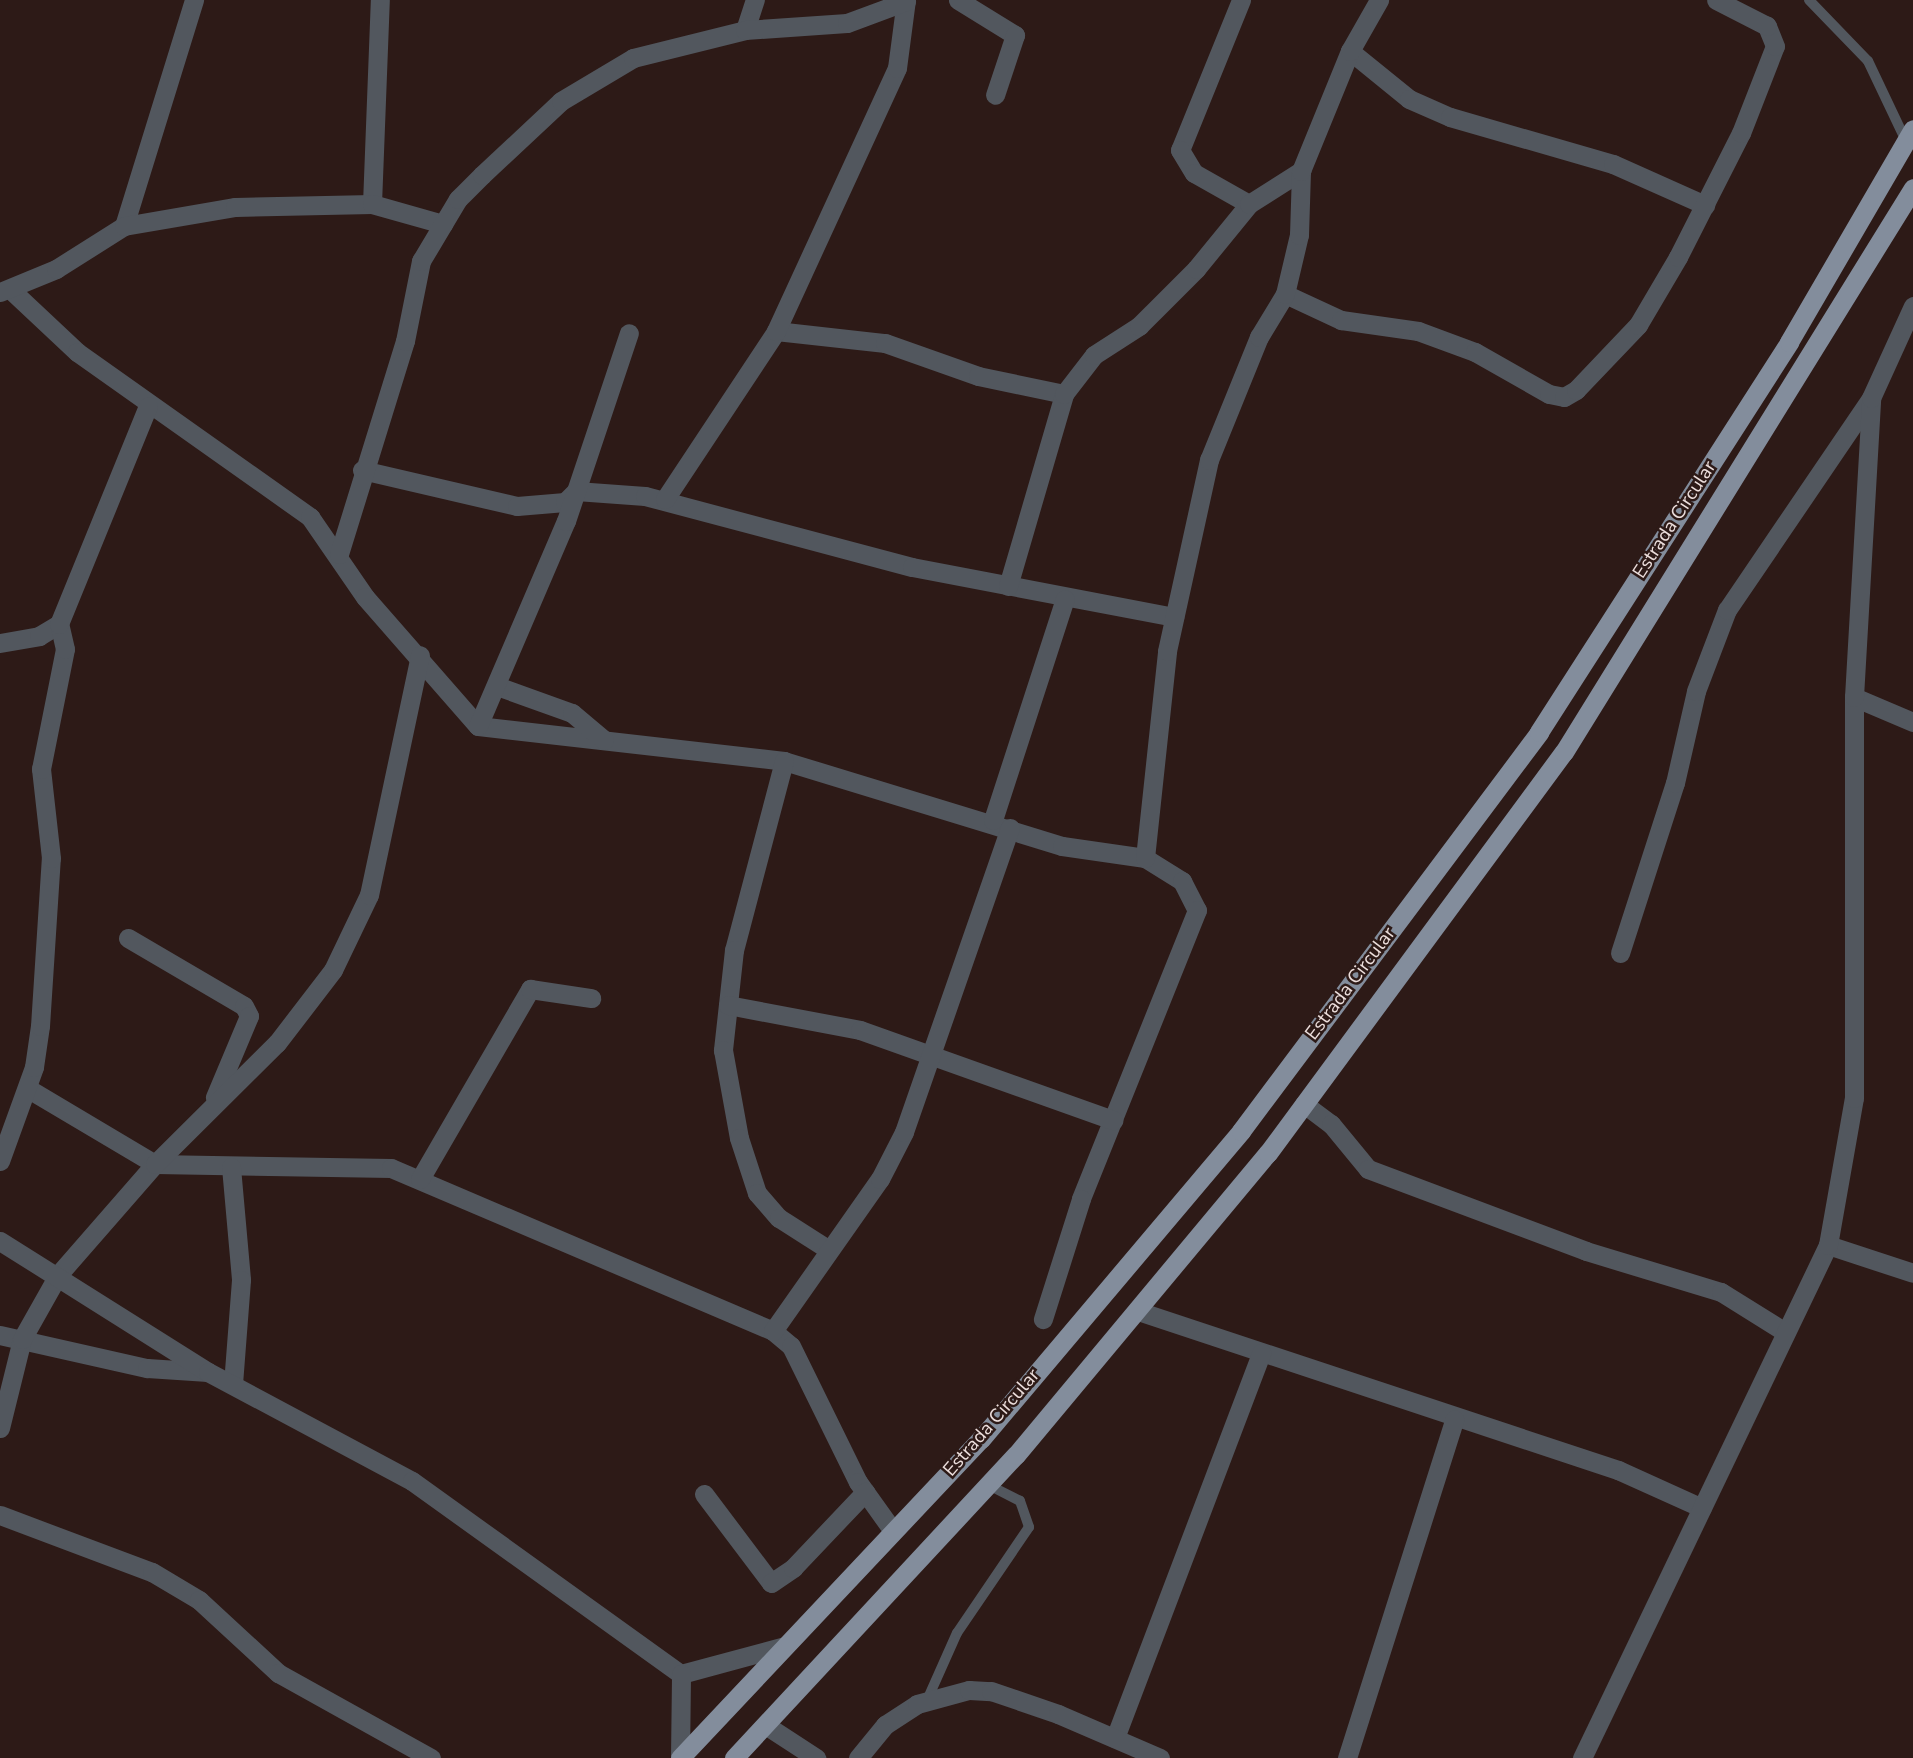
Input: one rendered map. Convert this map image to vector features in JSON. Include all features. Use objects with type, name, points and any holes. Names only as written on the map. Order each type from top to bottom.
[{"type":"main road","name":"Estrada Circular","points":[[680,1758],[981,1439],[1241,1130],[1539,732],[1788,342],[1909,135]]},
{"type":"main road","name":"Estrada Circular","points":[[734,1758],[767,1726],[989,1485],[1139,1311],[1304,1104],[1564,752],[1913,188]]},
{"type":"street","points":[[124,226],[194,0]]},
{"type":"street","points":[[372,204],[380,0]]},
{"type":"street","points":[[745,30],[754,0]]},
{"type":"street","points":[[958,0],[1015,35],[995,95]]},
{"type":"street","points":[[1241,0],[1180,150],[1194,173],[1249,204]]},
{"type":"street","points":[[1145,858],[1154,735],[1174,617],[1209,460],[1259,337],[1285,294],[1299,235],[1301,172],[1350,51],[1379,0]]},
{"type":"street","points":[[1285,294],[1342,320],[1418,331],[1475,352],[1564,397],[1598,372],[1638,325],[1705,205],[1775,46],[1767,26],[1716,0]]},
{"type":"street","points":[[339,554],[362,470],[405,341],[421,261],[443,225],[482,175],[592,79],[633,58],[745,30],[847,23],[906,1],[897,68],[776,331],[666,499]]},
{"type":"street","points":[[1350,51],[1409,99],[1450,117],[1613,164],[1705,205]]},
{"type":"street","points":[[1008,586],[1063,394],[1094,355],[1139,326],[1196,269],[1249,204],[1301,172]]},
{"type":"street","points":[[443,225],[372,204],[235,206],[124,226],[5,291],[76,352],[148,407],[310,517],[339,554],[365,597],[420,655],[478,726],[784,761],[1001,824],[1062,846],[1145,858],[1182,881],[1197,910],[1113,1120],[1043,1319]]},
{"type":"street","points":[[1620,953],[1675,783],[1696,691],[1727,610],[1871,398],[1913,306]]},
{"type":"street","points":[[776,331],[885,343],[978,376],[1063,394]]},
{"type":"street","points":[[478,726],[497,686],[576,491],[629,333]]},
{"type":"street","points":[[1581,1758],[1828,1245],[1854,1098],[1854,697],[1871,398]]},
{"type":"street","points":[[0,1161],[27,1088],[40,1026],[51,858],[41,769],[65,649],[59,624],[148,407]]},
{"type":"street","points":[[362,470],[517,506],[565,502],[576,491]]},
{"type":"street","points":[[576,491],[666,499],[887,561],[1065,599],[1174,617]]},
{"type":"street","points":[[773,1331],[880,1179],[935,1053],[1065,599]]},
{"type":"street","points":[[0,643],[39,636],[59,624]]},
{"type":"street","points":[[0,1427],[22,1339],[58,1275],[212,1103],[277,1043],[333,970],[369,895],[420,655]]},
{"type":"street","points":[[497,686],[572,713],[604,740]]},
{"type":"street","points":[[1854,697],[1913,722]]},
{"type":"street","points":[[784,761],[748,888],[723,1050],[728,1091],[757,1193],[779,1219],[829,1250]]},
{"type":"street","points":[[128,938],[244,1006],[249,1016],[212,1103]]},
{"type":"street","points":[[420,1179],[530,989],[590,998]]},
{"type":"street","points":[[728,1006],[860,1030],[935,1053],[1113,1120]]},
{"type":"street","points":[[27,1088],[155,1164],[231,1167],[355,1162],[420,1179],[773,1331],[791,1346],[865,1492],[893,1531]]},
{"type":"street","points":[[1304,1104],[1331,1124],[1368,1168],[1586,1251],[1721,1292],[1786,1332]]},
{"type":"street","points":[[231,1167],[241,1280],[233,1385]]},
{"type":"street","points":[[0,1241],[58,1275],[208,1372],[412,1481],[681,1674]]},
{"type":"street","points":[[1828,1245],[1913,1273]]},
{"type":"street","points":[[1139,1311],[1454,1420],[1618,1470],[1702,1508]]},
{"type":"street","points":[[0,1335],[147,1368],[208,1372]]},
{"type":"street","points":[[1115,1738],[1261,1353]]},
{"type":"street","points":[[1347,1758],[1454,1420]]},
{"type":"street","points":[[704,1494],[771,1583],[803,1559],[865,1492]]},
{"type":"street","points":[[0,1515],[152,1572],[199,1600],[278,1672],[430,1758]]},
{"type":"street","points":[[681,1674],[785,1646]]},
{"type":"street","points":[[680,1758],[681,1674]]},
{"type":"street","points":[[858,1758],[885,1725],[928,1698],[991,1691],[1160,1758]]},
{"type":"street","points":[[767,1726],[816,1758]]},
{"type":"lane","points":[[1809,0],[1868,61],[1909,135]]},
{"type":"lane","points":[[928,1698],[957,1633],[1029,1527],[1020,1501],[989,1485]]}]
